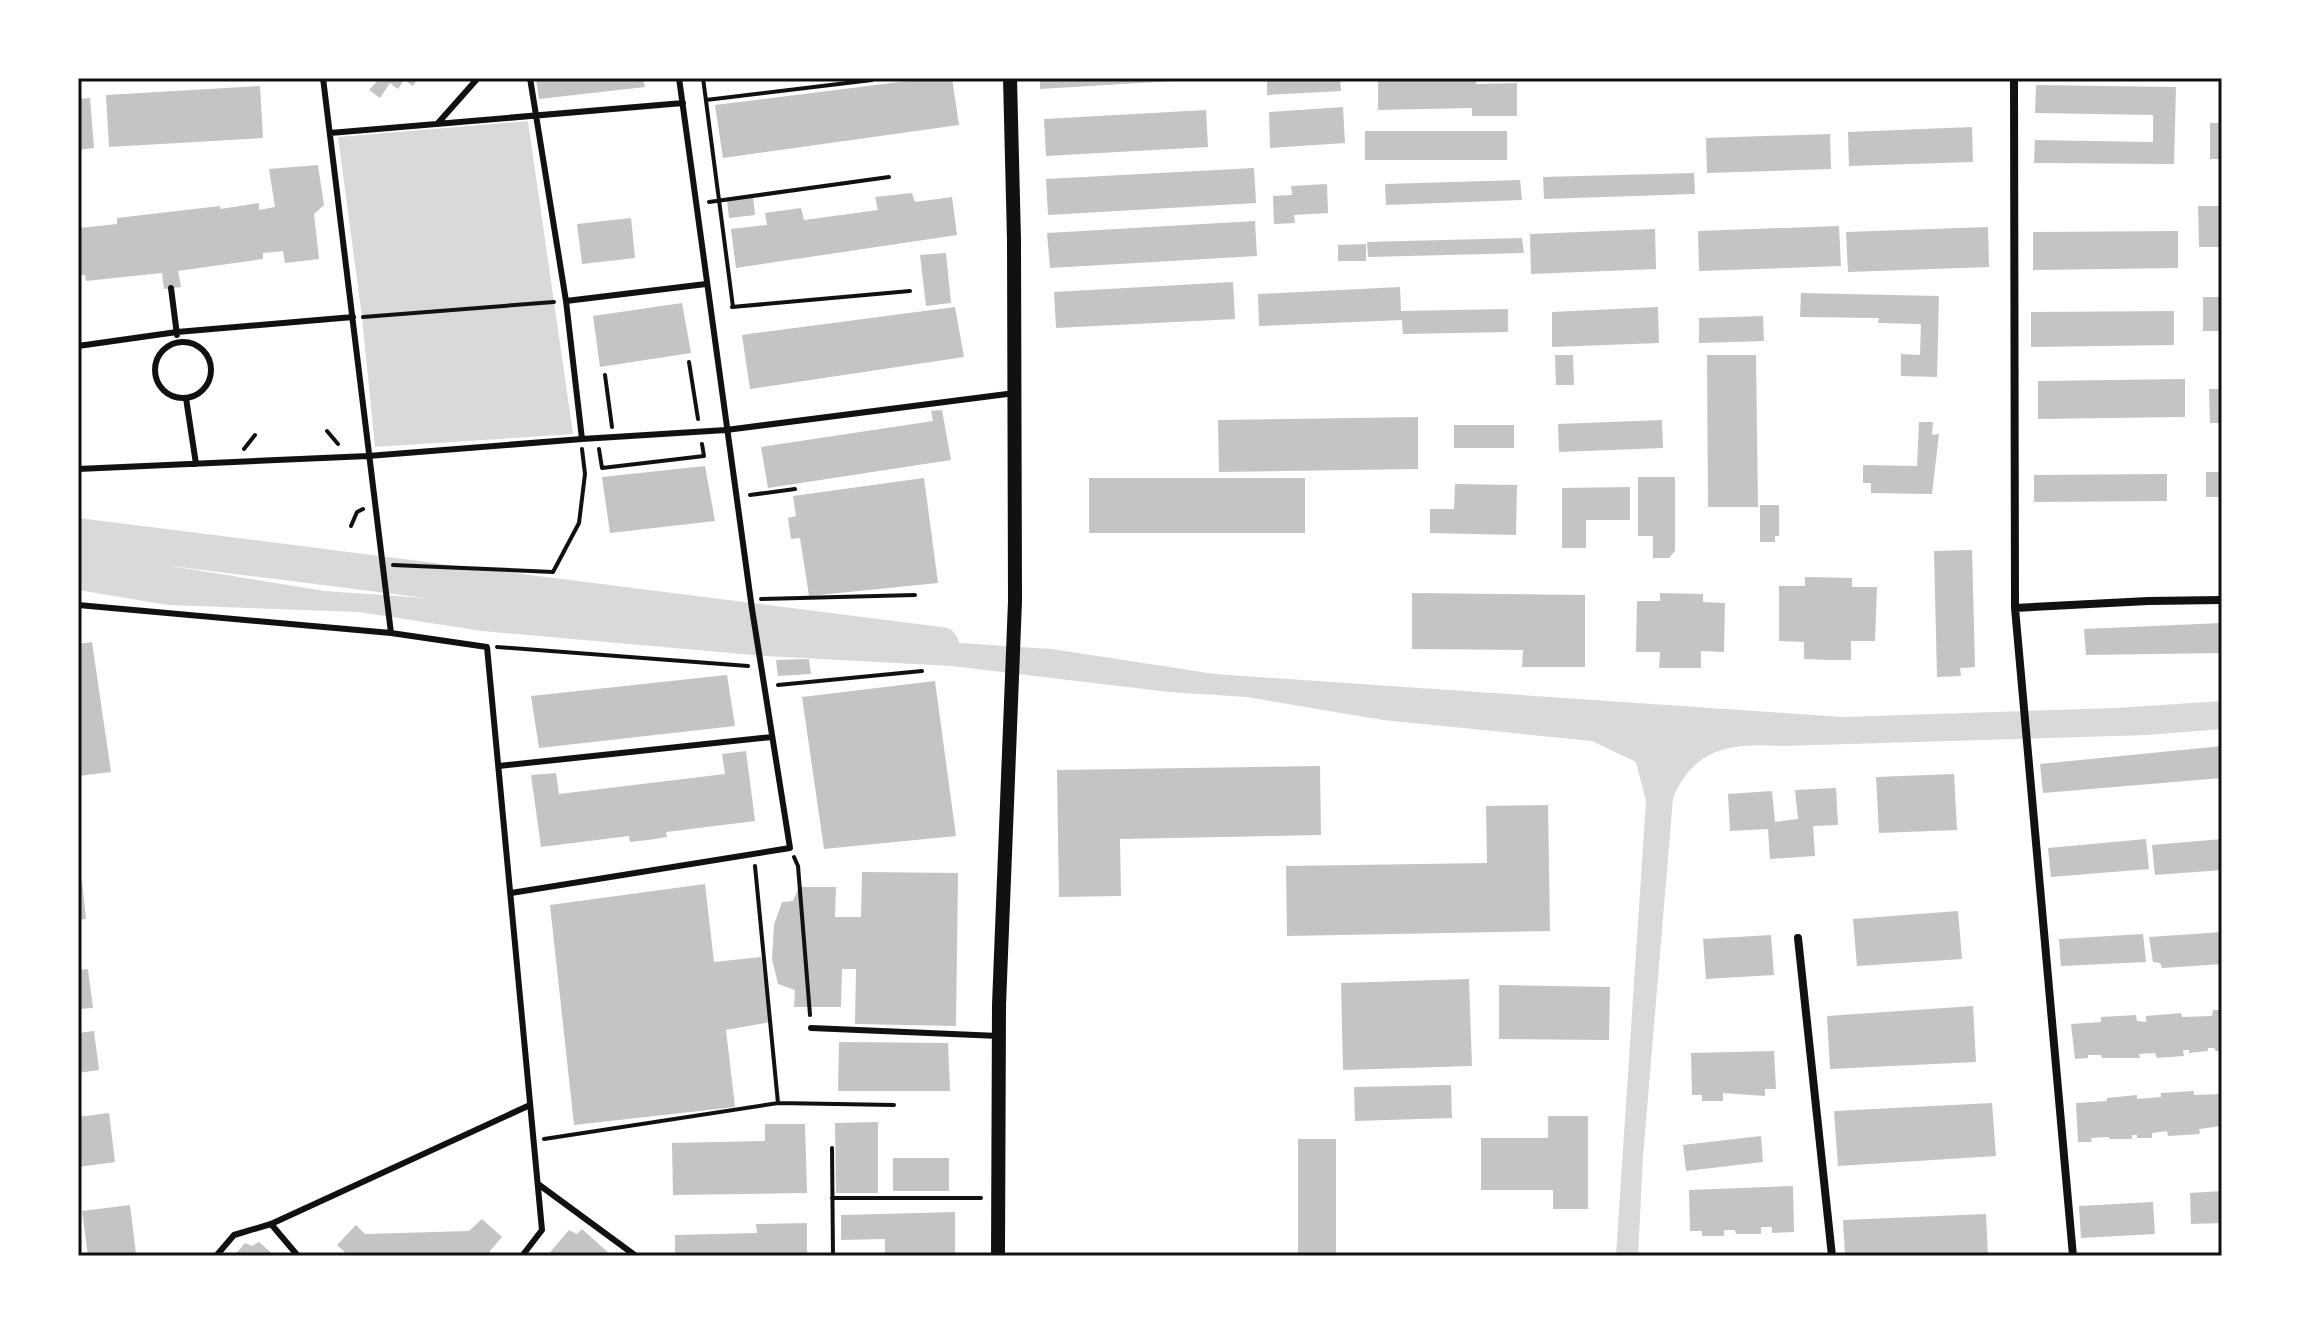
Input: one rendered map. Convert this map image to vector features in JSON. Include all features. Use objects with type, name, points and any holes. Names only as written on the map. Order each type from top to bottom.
[{"type":"street","points":[[998,1256],[999,1036],[1015,601],[1014,240],[1010,78]]},
{"type":"street","points":[[2014,78],[2015,608],[2073,1256]]},
{"type":"street","points":[[2015,608],[2222,600]]},
{"type":"street","points":[[1798,938],[1832,1256]]},
{"type":"lane","points":[[323,78],[391,633]]},
{"type":"lane","points":[[437,123],[478,78]]},
{"type":"lane","points":[[530,78],[566,301],[582,439]]},
{"type":"lane","points":[[511,893],[790,848],[760,667],[679,78]]},
{"type":"lane","points":[[330,133],[683,103]]},
{"type":"lane","points":[[566,301],[706,284]]},
{"type":"lane","points":[[171,288],[178,342]]},
{"type":"lane","points":[[78,346],[177,332],[353,317]]},
{"type":"lane","points":[[178,342],[187,342],[203,350],[211,366],[211,375],[202,390],[186,398],[168,393],[161,387],[155,369],[162,351],[178,342]]},
{"type":"lane","points":[[78,469],[368,456],[726,430],[1015,393]]},
{"type":"lane","points":[[186,398],[196,464]]},
{"type":"lane","points":[[78,605],[391,633],[487,647],[542,1230],[522,1256]]},
{"type":"lane","points":[[499,766],[772,737]]},
{"type":"lane","points":[[811,1028],[999,1036]]},
{"type":"lane","points":[[216,1256],[234,1235],[271,1224],[530,1105]]},
{"type":"lane","points":[[538,1184],[636,1256]]},
{"type":"lane","points":[[271,1224],[298,1256]]},
{"type":"path","points":[[703,78],[733,307]]},
{"type":"path","points":[[706,100],[872,80]]},
{"type":"path","points":[[719,201],[889,177]]},
{"type":"path","points":[[710,309],[910,291]]},
{"type":"path","points":[[362,317],[553,303]]},
{"type":"path","points":[[605,375],[613,437]]},
{"type":"path","points":[[382,567],[553,572],[579,523],[585,474],[582,439]]},
{"type":"path","points":[[736,497],[795,489]]},
{"type":"path","points":[[351,526],[357,512],[375,507]]},
{"type":"path","points":[[751,599],[915,595]]},
{"type":"path","points":[[487,647],[760,667]]},
{"type":"path","points":[[763,686],[922,671]]},
{"type":"path","points":[[790,848],[798,866],[811,1028]]},
{"type":"path","points":[[754,854],[778,1103]]},
{"type":"path","points":[[534,1141],[778,1103],[894,1105]]},
{"type":"path","points":[[832,1148],[833,1256]]},
{"type":"path","points":[[832,1198],[998,1198]]},
{"type":"shaded area","points":[[528,121],[573,434],[375,447],[362,317],[338,137]]},
{"type":"shaded area","points":[[78,551],[325,591],[538,606],[836,635],[1052,649],[1215,674],[1842,717],[2116,708],[2222,701],[2222,729],[2148,735],[1747,746],[1717,752],[1692,768],[1673,798],[1643,1157],[1638,1256],[1616,1256],[1646,801],[1636,762],[1592,741],[1383,720],[1247,697],[1169,692],[952,666],[765,656],[482,631],[359,612],[168,605],[78,590]]},
{"type":"building","points":[[380,78],[418,78],[413,86],[404,80],[398,89],[390,83],[380,98],[369,90]]},
{"type":"building","points":[[536,78],[643,78],[645,87],[539,99]]},
{"type":"building","points":[[952,78],[959,125],[723,158],[715,105]]},
{"type":"building","points":[[1040,78],[1190,78],[1190,80],[1040,89]]},
{"type":"building","points":[[1267,78],[1340,78],[1341,91],[1267,95]]},
{"type":"building","points":[[1476,78],[1476,84],[1517,83],[1517,116],[1472,116],[1472,108],[1378,110],[1378,79]]},
{"type":"building","points":[[2036,85],[2176,87],[2174,164],[2034,163],[2035,140],[2153,142],[2153,115],[2035,113]]},
{"type":"building","points":[[260,86],[263,138],[109,147],[106,95]]},
{"type":"building","points":[[90,98],[94,148],[78,150],[78,99]]},
{"type":"building","points":[[1343,107],[1345,143],[1270,148],[1269,112]]},
{"type":"building","points":[[1206,110],[1208,147],[1046,156],[1044,119]]},
{"type":"building","points":[[2210,123],[2222,123],[2222,159],[2210,159]]},
{"type":"building","points":[[1972,127],[1973,162],[1849,166],[1848,132]]},
{"type":"building","points":[[1365,131],[1507,131],[1507,160],[1365,160]]},
{"type":"building","points":[[1830,134],[1831,169],[1707,173],[1706,138]]},
{"type":"building","points":[[318,165],[324,205],[314,214],[319,259],[285,263],[283,251],[263,253],[263,259],[178,271],[181,287],[164,289],[162,273],[86,281],[85,275],[78,276],[80,228],[117,224],[117,218],[220,206],[220,209],[259,203],[259,210],[275,207],[269,169]]},
{"type":"building","points":[[1254,168],[1256,203],[1048,215],[1046,179]]},
{"type":"building","points":[[1694,173],[1695,194],[1544,199],[1543,177]]},
{"type":"building","points":[[1520,180],[1522,200],[1386,205],[1385,184]]},
{"type":"building","points":[[1327,184],[1328,213],[1294,215],[1295,223],[1274,224],[1273,196],[1292,195],[1291,186]]},
{"type":"building","points":[[912,193],[915,202],[952,197],[957,235],[736,268],[731,229],[767,225],[765,213],[801,208],[804,220],[878,210],[875,197]]},
{"type":"building","points":[[753,197],[755,215],[729,218],[727,200]]},
{"type":"building","points":[[2198,206],[2222,206],[2222,247],[2199,247]]},
{"type":"building","points":[[631,218],[635,258],[582,264],[577,224]]},
{"type":"building","points":[[1255,221],[1257,256],[1050,268],[1047,233]]},
{"type":"building","points":[[1839,226],[1841,266],[1699,271],[1698,231]]},
{"type":"building","points":[[1988,227],[1989,267],[1848,272],[1846,232]]},
{"type":"building","points":[[1655,229],[1656,269],[1531,274],[1530,234]]},
{"type":"building","points":[[2178,231],[2178,268],[2033,270],[2033,232]]},
{"type":"building","points":[[1522,238],[1524,253],[1368,257],[1367,242]]},
{"type":"building","points":[[1366,244],[1366,261],[1338,261],[1338,245]]},
{"type":"building","points":[[946,253],[951,303],[926,306],[920,255]]},
{"type":"building","points":[[1233,282],[1235,319],[1056,328],[1054,292]]},
{"type":"building","points":[[1400,287],[1401,311],[1508,309],[1508,332],[1403,334],[1402,320],[1259,326],[1258,294]]},
{"type":"building","points":[[1801,293],[1939,296],[1937,377],[1901,376],[1901,354],[1920,355],[1921,324],[1878,323],[1879,318],[1800,317]]},
{"type":"building","points":[[2203,297],[2222,297],[2222,331],[2203,331]]},
{"type":"building","points":[[682,303],[691,353],[600,367],[593,316]]},
{"type":"building","points":[[955,307],[964,357],[750,389],[742,335]]},
{"type":"building","points":[[1658,307],[1659,343],[1552,347],[1552,312]]},
{"type":"building","points":[[2174,311],[2174,345],[2031,347],[2031,312]]},
{"type":"building","points":[[1763,316],[1764,341],[1699,343],[1699,318]]},
{"type":"building","points":[[1555,355],[1573,355],[1574,385],[1556,385]]},
{"type":"building","points":[[1707,355],[1756,355],[1758,507],[1708,507]]},
{"type":"building","points":[[2185,379],[2185,417],[2038,419],[2038,381]]},
{"type":"building","points":[[2209,389],[2222,389],[2222,423],[2210,423]]},
{"type":"building","points":[[942,410],[951,460],[768,488],[761,447],[933,421],[931,411]]},
{"type":"building","points":[[1418,417],[1418,469],[1219,472],[1218,420]]},
{"type":"building","points":[[1662,420],[1663,448],[1559,452],[1558,424]]},
{"type":"building","points":[[1919,422],[1933,422],[1932,435],[1939,434],[1932,494],[1871,493],[1871,483],[1863,483],[1863,465],[1917,466]]},
{"type":"building","points":[[1454,425],[1514,425],[1514,448],[1454,448]]},
{"type":"building","points":[[705,466],[715,521],[610,533],[602,477]]},
{"type":"building","points":[[2206,472],[2222,472],[2222,497],[2206,497]]},
{"type":"building","points":[[2167,474],[2167,501],[2034,502],[2034,475]]},
{"type":"building","points":[[1638,477],[1675,477],[1675,551],[1669,558],[1653,558],[1653,536],[1638,536]]},
{"type":"building","points":[[924,478],[938,583],[809,596],[800,538],[791,539],[788,518],[796,516],[793,496]]},
{"type":"building","points":[[1089,478],[1305,478],[1305,533],[1089,533]]},
{"type":"building","points":[[1455,484],[1517,485],[1516,535],[1430,533],[1430,509],[1454,509]]},
{"type":"building","points":[[1630,487],[1630,520],[1586,520],[1586,548],[1562,548],[1562,488]]},
{"type":"building","points":[[1760,505],[1779,505],[1779,536],[1775,536],[1775,542],[1760,542]]},
{"type":"building","points":[[1972,550],[1975,667],[1960,668],[1961,676],[1937,677],[1934,551]]},
{"type":"building","points":[[1805,577],[1852,578],[1852,587],[1877,587],[1875,641],[1851,641],[1851,660],[1804,659],[1804,642],[1779,641],[1779,586],[1805,586]]},
{"type":"building","points":[[1412,593],[1585,595],[1585,667],[1522,667],[1523,650],[1412,649]]},
{"type":"building","points":[[1660,593],[1703,594],[1703,602],[1725,603],[1724,652],[1701,651],[1701,668],[1659,668],[1660,652],[1636,652],[1637,601],[1660,601]]},
{"type":"building","points":[[2222,623],[2222,653],[2086,655],[2084,629]]},
{"type":"building","points":[[92,642],[111,772],[78,776],[78,644]]},
{"type":"building","points":[[809,659],[811,674],[778,676],[776,660]]},
{"type":"building","points":[[727,675],[735,726],[539,748],[531,696]]},
{"type":"building","points":[[935,681],[956,836],[824,849],[802,697]]},
{"type":"building","points":[[2222,746],[2222,778],[2043,793],[2040,764]]},
{"type":"building","points":[[746,751],[755,821],[666,832],[667,837],[648,840],[630,842],[629,836],[541,847],[531,775],[556,773],[559,794],[725,774],[722,754]]},
{"type":"building","points":[[1320,766],[1321,835],[1120,839],[1121,896],[1059,897],[1057,770]]},
{"type":"building","points":[[1954,774],[1957,830],[1879,833],[1876,777]]},
{"type":"building","points":[[1836,788],[1838,825],[1813,826],[1815,856],[1770,859],[1768,829],[1730,831],[1728,794],[1772,791],[1775,822],[1798,819],[1795,790]]},
{"type":"building","points":[[1548,805],[1550,931],[1287,936],[1286,866],[1487,863],[1486,806]]},
{"type":"building","points":[[2146,839],[2149,869],[2051,877],[2048,848]]},
{"type":"building","points":[[2222,839],[2222,870],[2155,875],[2152,845]]},
{"type":"building","points":[[862,872],[958,873],[956,1026],[855,1024],[856,969],[842,969],[841,1007],[794,1007],[795,990],[778,984],[772,959],[774,925],[782,902],[793,901],[799,887],[836,887],[835,917],[861,917]]},
{"type":"building","points":[[78,881],[82,881],[86,919],[78,920]]},
{"type":"building","points":[[705,884],[714,962],[761,957],[771,1022],[726,1030],[735,1107],[574,1125],[550,905]]},
{"type":"building","points":[[1958,911],[1962,959],[1857,966],[1853,919]]},
{"type":"building","points":[[2222,932],[2222,964],[2162,968],[2160,963],[2153,962],[2149,937]]},
{"type":"building","points":[[2143,934],[2146,962],[2061,966],[2059,939]]},
{"type":"building","points":[[1771,935],[1774,975],[1706,979],[1703,939]]},
{"type":"building","points":[[88,969],[93,1008],[78,1009],[78,970]]},
{"type":"building","points":[[1469,979],[1472,1066],[1343,1070],[1341,983]]},
{"type":"building","points":[[1499,985],[1610,987],[1609,1040],[1499,1039]]},
{"type":"building","points":[[1973,1006],[1976,1062],[1830,1069],[1827,1016]]},
{"type":"building","points":[[2213,1010],[2222,1010],[2222,1051],[2208,1048],[2208,1051],[2189,1053],[2189,1050],[2183,1050],[2184,1056],[2157,1058],[2155,1053],[2139,1054],[2140,1058],[2088,1055],[2088,1058],[2075,1059],[2071,1024],[2101,1022],[2101,1017],[2136,1015],[2137,1021],[2146,1022],[2146,1016],[2181,1013],[2182,1017],[2212,1016]]},
{"type":"building","points":[[94,1031],[99,1070],[78,1073],[78,1033]]},
{"type":"building","points":[[839,1042],[948,1043],[950,1091],[838,1091]]},
{"type":"building","points":[[1774,1051],[1776,1089],[1765,1089],[1765,1096],[1723,1093],[1723,1101],[1702,1101],[1702,1095],[1692,1095],[1691,1053]]},
{"type":"building","points":[[1451,1085],[1452,1118],[1355,1121],[1354,1087]]},
{"type":"building","points":[[2194,1091],[2194,1095],[2222,1094],[2222,1126],[2199,1129],[2200,1134],[2168,1136],[2167,1131],[2152,1133],[2152,1138],[2132,1135],[2132,1139],[2091,1138],[2092,1142],[2078,1142],[2076,1103],[2137,1095],[2137,1099],[2161,1097],[2161,1093]]},
{"type":"building","points":[[1992,1103],[1996,1156],[1838,1166],[1834,1111]]},
{"type":"building","points":[[109,1113],[115,1162],[78,1167],[78,1117]]},
{"type":"building","points":[[1548,1116],[1588,1116],[1588,1209],[1553,1209],[1553,1190],[1481,1190],[1481,1138],[1548,1138]]},
{"type":"building","points":[[878,1122],[878,1193],[836,1193],[835,1123]]},
{"type":"building","points":[[765,1124],[805,1124],[807,1193],[673,1195],[672,1143],[765,1141]]},
{"type":"building","points":[[1761,1136],[1763,1162],[1686,1171],[1683,1145]]},
{"type":"building","points":[[1298,1139],[1336,1139],[1336,1256],[1298,1256]]},
{"type":"building","points":[[893,1158],[949,1158],[949,1191],[893,1191]]},
{"type":"building","points":[[1793,1186],[1794,1232],[1772,1233],[1772,1227],[1761,1227],[1761,1234],[1736,1234],[1735,1230],[1724,1230],[1724,1236],[1702,1236],[1702,1231],[1690,1231],[1689,1190]]},
{"type":"building","points":[[2222,1191],[2222,1223],[2191,1224],[2190,1193]]},
{"type":"building","points":[[2153,1202],[2155,1234],[2081,1238],[2079,1206]]},
{"type":"building","points":[[130,1205],[136,1254],[88,1256],[82,1211]]},
{"type":"building","points":[[955,1212],[955,1256],[885,1256],[885,1239],[841,1240],[841,1215]]},
{"type":"building","points":[[1986,1214],[1988,1256],[1845,1256],[1843,1220]]},
{"type":"building","points":[[482,1219],[502,1237],[490,1251],[491,1256],[349,1256],[337,1245],[356,1225],[365,1234],[469,1231]]},
{"type":"building","points":[[807,1223],[807,1256],[675,1256],[675,1235],[757,1233],[756,1224]]},
{"type":"building","points":[[582,1229],[612,1256],[547,1256],[569,1230],[577,1234]]},
{"type":"building","points":[[259,1242],[275,1256],[234,1256],[245,1243],[252,1246]]},
{"type":"waterway","points":[[78,536],[941,645]]}]
